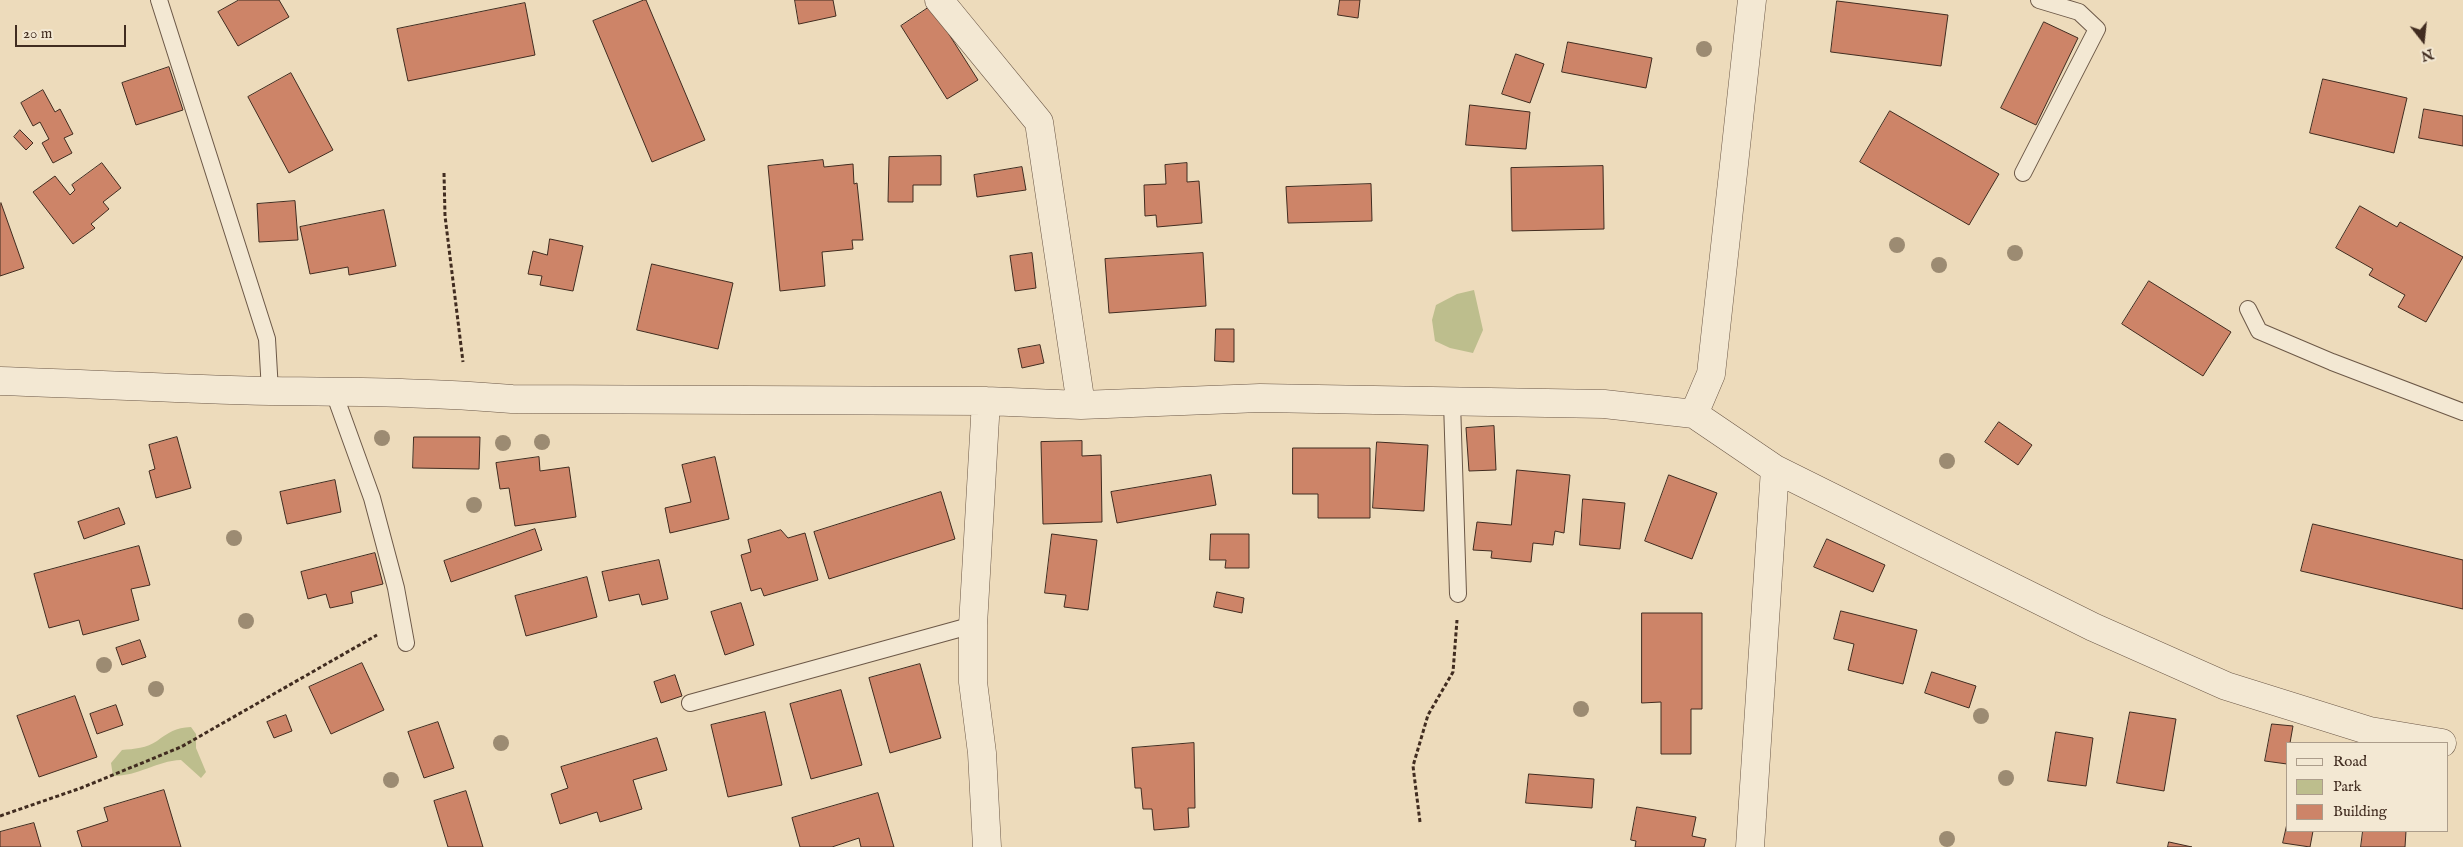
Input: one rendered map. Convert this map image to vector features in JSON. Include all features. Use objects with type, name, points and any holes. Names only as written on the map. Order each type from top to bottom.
[{"type":"street","points":[[938,0],[1039,122],[1081,405]]},
{"type":"street","points":[[1694,414],[1711,374],[1752,0]]},
{"type":"street","points":[[0,381],[270,391],[333,390],[522,399],[986,401],[1081,405],[1260,398],[1604,404],[1694,414],[1775,469],[2093,627],[2226,686],[2370,731],[2436,742]]},
{"type":"street","points":[[986,401],[973,625],[974,682],[982,754],[987,847]]},
{"type":"street","points":[[1750,847],[1775,469]]},
{"type":"street","points":[[2448,744],[2463,747]]},
{"type":"lane","points":[[159,0],[267,339],[270,391]]},
{"type":"lane","points":[[2023,173],[2097,29],[2079,12],[2039,0]]},
{"type":"lane","points":[[2248,309],[2259,331],[2332,362],[2463,412]]},
{"type":"lane","points":[[333,390],[372,498],[396,588],[406,642]]},
{"type":"lane","points":[[1452,402],[1458,594]]},
{"type":"lane","points":[[690,703],[973,625]]},
{"type":"path","points":[[444,173],[445,216],[467,395]]},
{"type":"path","points":[[1420,822],[1413,766],[1428,715],[1453,672],[1458,594]]},
{"type":"path","points":[[0,816],[81,788],[181,748],[383,632],[403,626]]},
{"type":"green space","points":[[1474,290],[1483,330],[1473,353],[1450,348],[1435,341],[1432,320],[1436,305],[1457,294]]},
{"type":"green space","points":[[191,727],[196,734],[196,748],[206,772],[201,778],[181,760],[163,763],[131,774],[113,776],[111,763],[122,750],[145,747],[172,731]]},
{"type":"building","points":[[239,0],[279,0],[289,17],[238,46],[218,12]]},
{"type":"building","points":[[646,0],[705,140],[652,162],[593,21]]},
{"type":"building","points":[[795,0],[833,0],[836,16],[799,24]]},
{"type":"building","points":[[1340,0],[1360,0],[1358,18],[1338,15]]},
{"type":"building","points":[[1837,1],[1948,15],[1941,66],[1831,52]]},
{"type":"building","points":[[525,3],[535,55],[408,81],[397,29]]},
{"type":"building","points":[[931,6],[978,80],[947,99],[901,26]]},
{"type":"building","points":[[2044,22],[2078,38],[2036,125],[2001,108]]},
{"type":"building","points":[[1568,42],[1652,58],[1646,88],[1562,72]]},
{"type":"building","points":[[1516,54],[1544,64],[1530,103],[1502,94]]},
{"type":"building","points":[[169,67],[183,110],[136,125],[122,83]]},
{"type":"building","points":[[291,73],[333,150],[289,173],[248,97]]},
{"type":"building","points":[[2323,79],[2407,98],[2394,153],[2310,133]]},
{"type":"building","points":[[43,90],[55,112],[60,109],[73,134],[64,138],[72,153],[53,163],[42,143],[49,139],[40,122],[33,126],[21,103]]},
{"type":"building","points":[[1470,105],[1530,112],[1526,149],[1466,145]]},
{"type":"building","points":[[2424,109],[2463,116],[2463,146],[2419,138]]},
{"type":"building","points":[[1890,111],[1999,174],[1969,225],[1860,162]]},
{"type":"building","points":[[20,130],[33,143],[26,150],[14,137]]},
{"type":"building","points":[[941,156],[941,185],[913,185],[913,202],[888,202],[889,157]]},
{"type":"building","points":[[823,160],[824,167],[853,164],[854,184],[857,183],[863,240],[852,240],[853,249],[822,252],[825,286],[780,291],[768,166]]},
{"type":"building","points":[[102,163],[121,188],[103,202],[109,209],[91,224],[95,228],[73,244],[33,192],[55,176],[70,195],[75,190],[72,185]]},
{"type":"building","points":[[1187,163],[1187,182],[1199,181],[1202,223],[1157,227],[1156,215],[1145,216],[1144,185],[1166,184],[1165,165]]},
{"type":"building","points":[[1603,166],[1604,229],[1512,231],[1511,168]]},
{"type":"building","points":[[1022,167],[1026,190],[977,197],[974,175]]},
{"type":"building","points":[[1371,184],[1372,221],[1288,223],[1286,187]]},
{"type":"building","points":[[295,201],[298,240],[259,242],[257,204]]},
{"type":"building","points":[[0,204],[24,268],[0,276]]},
{"type":"building","points":[[2360,206],[2397,227],[2400,222],[2463,257],[2426,322],[2398,307],[2405,295],[2369,275],[2373,269],[2336,248]]},
{"type":"building","points":[[384,210],[396,266],[349,275],[348,267],[310,274],[300,227]]},
{"type":"building","points":[[550,239],[583,246],[573,291],[540,285],[542,276],[528,274],[533,251],[547,255]]},
{"type":"building","points":[[1032,253],[1036,288],[1015,291],[1010,256]]},
{"type":"building","points":[[1203,253],[1206,306],[1109,313],[1105,259]]},
{"type":"building","points":[[652,264],[733,283],[718,349],[637,330]]},
{"type":"building","points":[[2149,281],[2231,332],[2203,376],[2122,324]]},
{"type":"building","points":[[1216,329],[1234,329],[1234,362],[1215,361]]},
{"type":"building","points":[[1040,345],[1044,363],[1022,368],[1018,349]]},
{"type":"building","points":[[1999,422],[2032,445],[2018,465],[1985,442]]},
{"type":"building","points":[[1494,426],[1496,470],[1469,471],[1466,428]]},
{"type":"building","points":[[177,437],[191,488],[156,498],[149,471],[155,469],[149,445]]},
{"type":"building","points":[[414,437],[480,437],[479,469],[413,468]]},
{"type":"building","points":[[1082,441],[1082,456],[1101,455],[1102,522],[1043,524],[1041,442]]},
{"type":"building","points":[[1377,442],[1428,445],[1424,511],[1373,508]]},
{"type":"building","points":[[1293,448],[1370,448],[1370,518],[1318,518],[1318,494],[1293,494]]},
{"type":"building","points":[[539,457],[540,471],[569,467],[576,517],[515,526],[509,488],[500,489],[496,463]]},
{"type":"building","points":[[715,457],[729,519],[670,533],[665,508],[691,502],[682,465]]},
{"type":"building","points":[[1517,470],[1570,475],[1564,533],[1555,531],[1553,545],[1533,543],[1531,562],[1491,558],[1492,551],[1473,550],[1477,522],[1511,525]]},
{"type":"building","points":[[1211,475],[1216,505],[1117,523],[1111,492]]},
{"type":"building","points":[[1669,475],[1717,493],[1692,559],[1645,541]]},
{"type":"building","points":[[335,480],[341,512],[287,524],[280,492]]},
{"type":"building","points":[[941,492],[955,539],[829,579],[814,532]]},
{"type":"building","points":[[1583,499],[1625,503],[1620,549],[1580,545]]},
{"type":"building","points":[[119,508],[125,524],[84,539],[78,522]]},
{"type":"building","points":[[2313,524],[2463,560],[2463,609],[2301,571]]},
{"type":"building","points":[[535,529],[542,550],[451,582],[444,561]]},
{"type":"building","points":[[781,530],[788,538],[805,533],[818,580],[764,596],[761,588],[751,591],[741,555],[751,552],[748,540]]},
{"type":"building","points":[[1052,534],[1097,540],[1088,610],[1064,607],[1066,595],[1045,593]]},
{"type":"building","points":[[1211,534],[1249,534],[1249,568],[1225,568],[1226,560],[1210,560]]},
{"type":"building","points":[[1827,539],[1885,565],[1873,592],[1814,567]]},
{"type":"building","points":[[139,546],[150,585],[131,589],[139,620],[83,635],[79,620],[49,628],[34,574]]},
{"type":"building","points":[[375,553],[383,584],[351,592],[353,603],[330,608],[326,594],[308,599],[301,572]]},
{"type":"building","points":[[659,560],[668,599],[642,605],[639,594],[609,601],[602,572]]},
{"type":"building","points":[[587,577],[597,617],[526,636],[515,596]]},
{"type":"building","points":[[1217,592],[1244,598],[1242,613],[1214,607]]},
{"type":"building","points":[[741,603],[754,645],[725,655],[711,612]]},
{"type":"building","points":[[1841,611],[1917,630],[1903,684],[1848,670],[1854,644],[1834,639]]},
{"type":"building","points":[[1642,613],[1702,613],[1702,709],[1691,709],[1691,754],[1661,754],[1661,702],[1642,703]]},
{"type":"building","points":[[140,640],[146,657],[122,665],[116,648]]},
{"type":"building","points":[[362,663],[384,710],[331,734],[309,687]]},
{"type":"building","points":[[920,664],[941,738],[890,753],[869,678]]},
{"type":"building","points":[[1932,672],[1976,686],[1969,708],[1925,693]]},
{"type":"building","points":[[675,675],[682,696],[661,703],[654,682]]},
{"type":"building","points":[[841,690],[862,765],[811,779],[790,704]]},
{"type":"building","points":[[75,696],[97,757],[39,777],[17,716]]},
{"type":"building","points":[[116,705],[123,725],[97,734],[90,714]]},
{"type":"building","points":[[765,712],[782,785],[728,797],[711,725]]},
{"type":"building","points":[[2130,712],[2176,719],[2164,791],[2117,783]]},
{"type":"building","points":[[286,715],[292,731],[274,738],[267,722]]},
{"type":"building","points":[[438,722],[454,768],[424,778],[408,732]]},
{"type":"building","points":[[2272,724],[2293,726],[2290,742],[2286,742],[2286,764],[2265,761]]},
{"type":"building","points":[[2056,732],[2093,738],[2086,786],[2048,781]]},
{"type":"building","points":[[657,738],[667,770],[633,780],[642,809],[600,822],[597,812],[560,824],[551,794],[568,788],[561,767]]},
{"type":"building","points":[[1194,743],[1195,808],[1188,808],[1189,827],[1154,830],[1152,809],[1143,809],[1141,788],[1135,788],[1132,748]]},
{"type":"building","points":[[1529,774],[1594,779],[1592,808],[1526,803]]},
{"type":"building","points":[[164,790],[181,847],[82,847],[77,831],[108,821],[104,808]]},
{"type":"building","points":[[466,791],[483,847],[448,847],[434,801]]},
{"type":"building","points":[[878,793],[894,847],[861,847],[859,838],[832,847],[800,847],[792,818]]},
{"type":"building","points":[[1637,807],[1696,817],[1692,836],[1706,839],[1704,847],[1635,847],[1636,841],[1631,840]]},
{"type":"building","points":[[34,823],[41,847],[0,847],[0,832]]},
{"type":"building","points":[[2286,829],[2286,832],[2313,832],[2310,847],[2283,843]]},
{"type":"building","points":[[2363,832],[2406,832],[2405,847],[2361,847]]},
{"type":"building","points":[[2169,842],[2192,847],[2168,847]]}]
